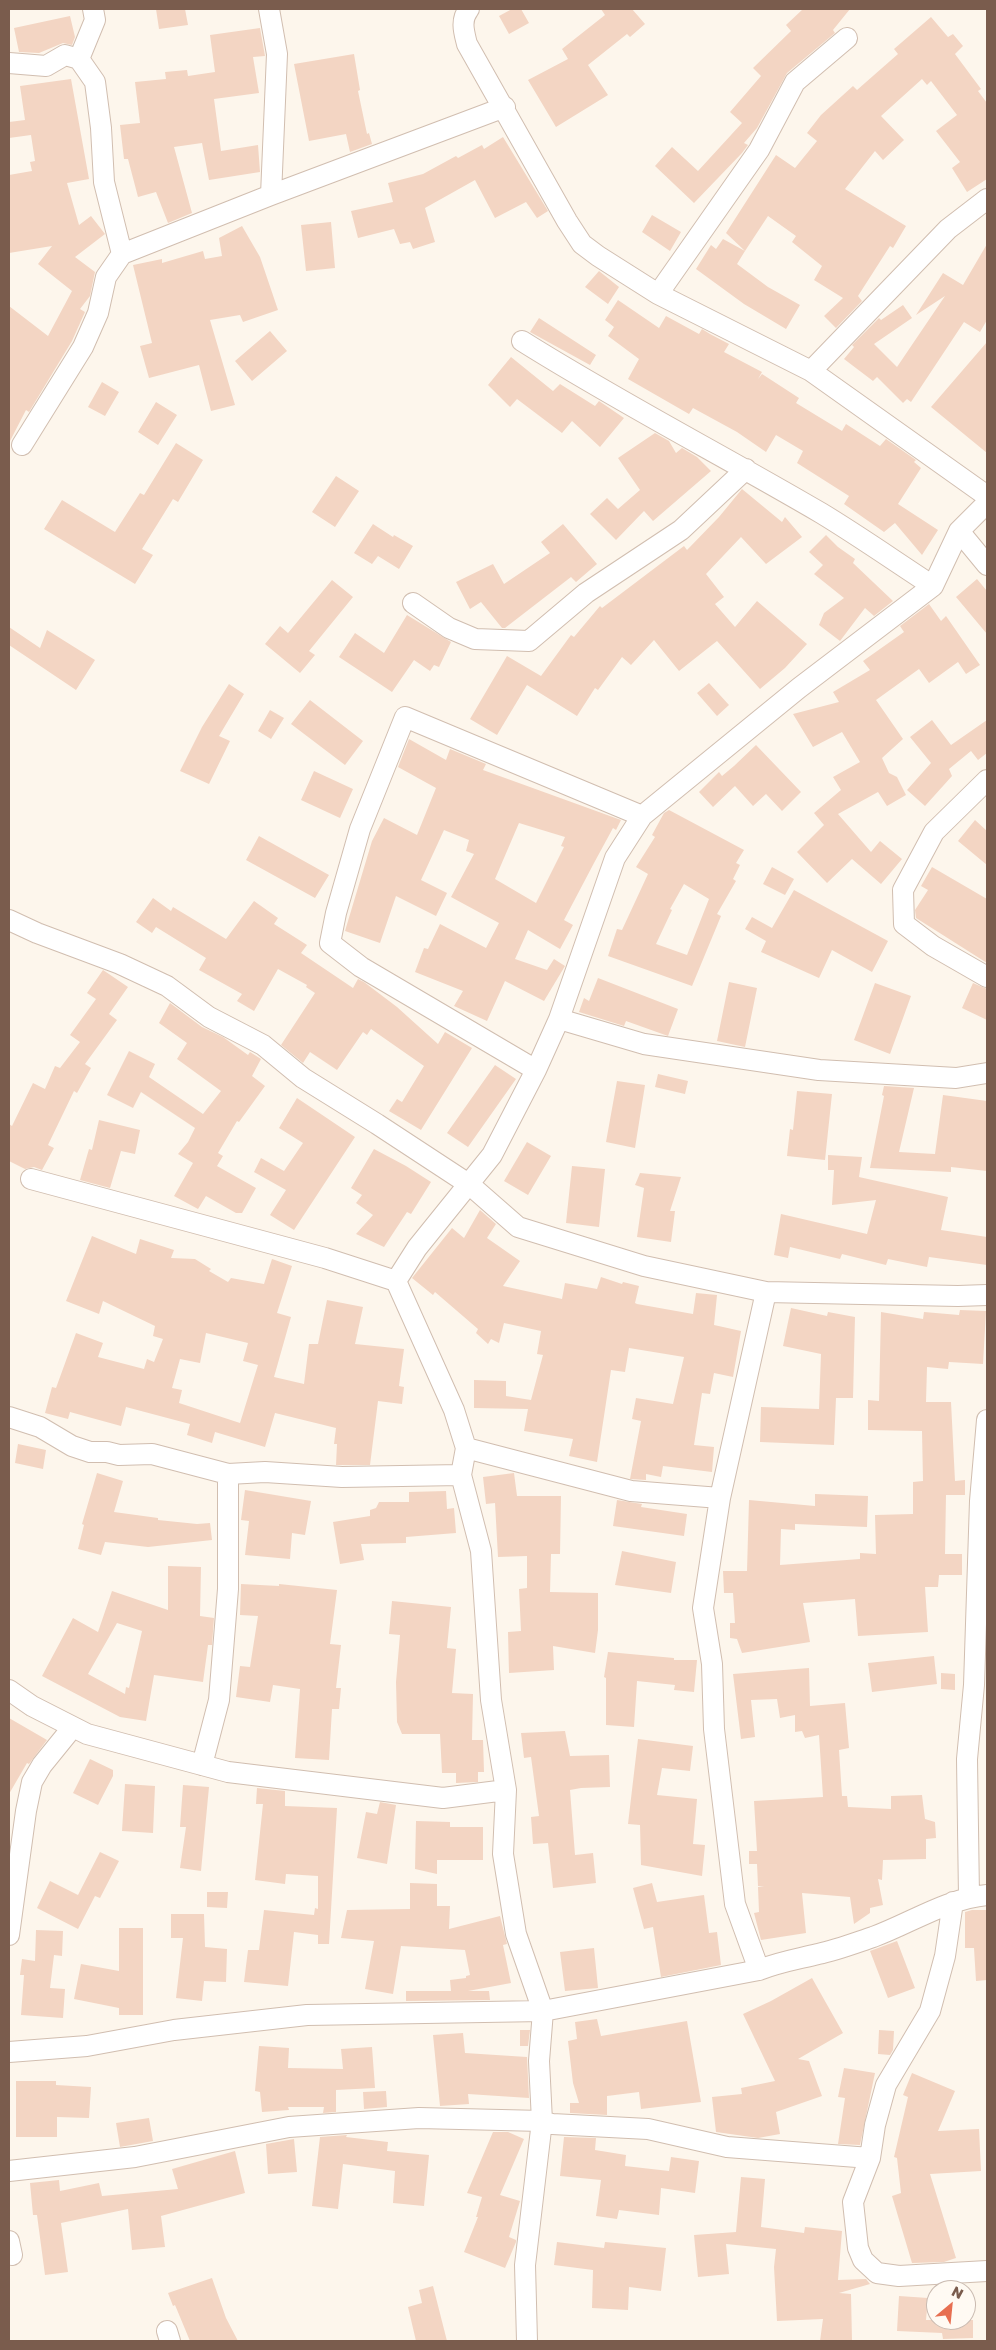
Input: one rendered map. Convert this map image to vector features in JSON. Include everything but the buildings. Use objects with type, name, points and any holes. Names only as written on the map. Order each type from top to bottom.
[{"type":"street","points":[[79,59],[95,20],[93,9]]},
{"type":"street","points":[[269,9],[277,54],[271,195]]},
{"type":"street","points":[[469,9],[465,13],[463,28],[467,44],[505,107],[567,221],[582,244],[658,294],[811,371],[987,496]]},
{"type":"street","points":[[658,294],[759,150],[795,82],[847,38]]},
{"type":"street","points":[[9,63],[46,66],[65,55],[79,59],[95,82],[101,128],[104,182],[122,254]]},
{"type":"street","points":[[22,446],[83,347],[98,313],[106,277],[122,254],[271,195],[505,107]]},
{"type":"street","points":[[811,371],[948,229],[987,199]]},
{"type":"street","points":[[522,341],[572,372],[746,469],[824,515],[933,586]]},
{"type":"street","points":[[413,602],[449,628],[475,639],[529,641],[586,593],[681,530],[746,469]]},
{"type":"street","points":[[396,1281],[417,1248],[470,1186],[492,1155],[536,1070],[559,1019],[615,858],[642,816],[799,688],[933,586],[959,531],[987,503]]},
{"type":"street","points":[[959,531],[987,565]]},
{"type":"street","points":[[536,1070],[361,967],[330,943],[336,913],[360,829],[406,717],[642,816]]},
{"type":"street","points":[[987,780],[934,832],[902,890],[904,924],[933,946],[987,977]]},
{"type":"street","points":[[9,920],[120,964],[167,986],[209,1017],[263,1045],[303,1078],[377,1124],[470,1186],[518,1227],[644,1266],[766,1292],[987,1295]]},
{"type":"street","points":[[559,1019],[644,1044],[819,1070],[956,1078],[987,1073]]},
{"type":"street","points":[[31,1179],[325,1258],[396,1281],[454,1410],[466,1448],[461,1475],[481,1551],[491,1700],[506,1790],[503,1854],[516,1934],[544,2011],[539,2061],[542,2121],[525,2265],[527,2341]]},
{"type":"street","points":[[759,1970],[735,1904],[714,1729],[712,1664],[703,1608],[720,1498],[766,1292]]},
{"type":"street","points":[[9,1417],[40,1427],[72,1446],[90,1452],[107,1452],[119,1455],[152,1454],[228,1474],[266,1472],[342,1477],[461,1475]]},
{"type":"street","points":[[987,1420],[978,1540],[974,1685],[967,1759],[970,1898],[945,1956],[930,2011],[886,2084],[875,2125],[870,2158],[853,2202],[858,2248],[863,2260],[876,2273],[899,2276],[987,2271]]},
{"type":"street","points":[[466,1448],[631,1491],[720,1498]]},
{"type":"street","points":[[202,1765],[219,1700],[228,1589],[228,1474]]},
{"type":"street","points":[[9,1690],[32,1706],[72,1728],[134,1748],[228,1772],[443,1798],[506,1790]]},
{"type":"street","points":[[9,1935],[26,1811],[32,1782],[42,1765],[72,1728]]},
{"type":"street","points":[[9,2052],[88,2046],[174,2030],[307,2015],[544,2011],[759,1970],[777,1963],[821,1954],[874,1936],[970,1898]]},
{"type":"street","points":[[9,2171],[135,2157],[289,2126],[419,2118],[542,2121],[552,2124],[648,2129],[727,2147],[870,2158]]}]
